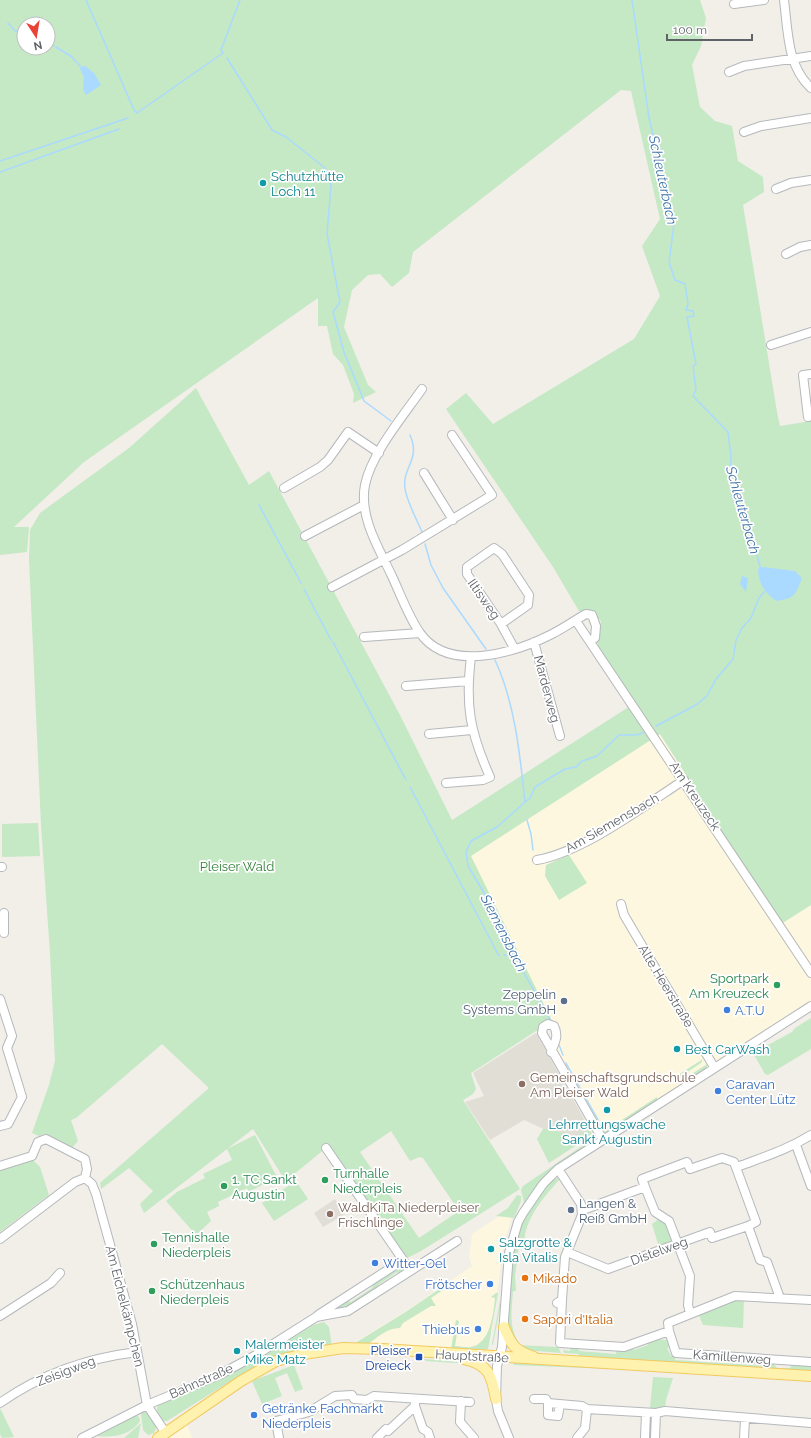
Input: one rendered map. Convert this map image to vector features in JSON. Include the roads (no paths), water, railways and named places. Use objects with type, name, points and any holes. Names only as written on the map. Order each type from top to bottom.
[{"type":"main road","points":[[504,1327],[509,1342],[514,1347],[523,1353],[545,1360]]},
{"type":"main road","name":"Hauptstraße","points":[[162,1435],[248,1376],[276,1361],[304,1354],[343,1348],[811,1376]]},
{"type":"main road","points":[[425,1353],[470,1360],[486,1368],[493,1379],[496,1398]]},
{"type":"street","points":[[734,4],[764,0]]},
{"type":"street","points":[[784,0],[792,58],[802,79],[811,88]]},
{"type":"street","points":[[729,72],[744,66],[811,56]]},
{"type":"street","points":[[744,132],[761,126],[811,118]]},
{"type":"street","points":[[776,189],[791,183],[811,180]]},
{"type":"street","points":[[786,254],[800,247],[811,245]]},
{"type":"street","points":[[771,345],[811,332]]},
{"type":"street","points":[[808,416],[803,375],[811,374]]},
{"type":"street","points":[[422,389],[379,453],[365,484],[364,504],[368,523],[420,633],[444,651],[461,657],[471,657],[514,648],[534,642],[576,621],[586,614],[592,615],[596,626],[595,638],[590,640]]},
{"type":"street","points":[[284,488],[320,467],[328,460],[348,432],[379,453]]},
{"type":"street","points":[[332,587],[402,550],[492,496],[452,435]]},
{"type":"street","points":[[424,473],[453,520]]},
{"type":"street","points":[[305,536],[364,504]]},
{"type":"street","name":"Iltisweg","points":[[501,624],[528,605],[529,595],[502,554],[494,548],[467,567],[467,574],[501,624],[514,648]]},
{"type":"street","name":"Am Kreuzeck","points":[[576,621],[684,780],[811,973]]},
{"type":"street","points":[[364,637],[420,633]]},
{"type":"street","name":"Marderweg","points":[[534,642],[560,736]]},
{"type":"street","points":[[446,783],[483,780],[490,776],[472,730],[469,709],[468,682],[471,657]]},
{"type":"street","points":[[406,686],[468,682]]},
{"type":"street","points":[[429,734],[472,730]]},
{"type":"street","name":"Am Siemensbach","points":[[537,860],[553,856],[594,837],[684,780]]},
{"type":"street","name":"Alte Heerstraße","points":[[621,904],[624,915],[714,1067]]},
{"type":"street","points":[[4,913],[2,924],[4,933]]},
{"type":"street","points":[[0,999],[12,1036],[7,1048],[22,1097],[8,1124],[0,1126]]},
{"type":"street","points":[[509,1438],[498,1411],[496,1398],[497,1366],[501,1357],[506,1281],[512,1239],[518,1222],[534,1196],[558,1169],[714,1067],[811,1006]]},
{"type":"street","points":[[551,1052],[603,1140]]},
{"type":"street","points":[[737,1167],[768,1157],[796,1145],[811,1135]]},
{"type":"street","points":[[0,1166],[32,1156],[38,1142],[46,1139],[84,1159],[87,1168],[85,1178],[75,1182],[0,1239]]},
{"type":"street","points":[[796,1145],[811,1186]]},
{"type":"street","points":[[326,1148],[410,1271]]},
{"type":"street","points":[[690,1313],[688,1305],[690,1276],[669,1221],[655,1212],[642,1179],[687,1162],[690,1169],[722,1158],[734,1162],[756,1222],[748,1226],[760,1260],[767,1262],[780,1298]]},
{"type":"street","points":[[558,1169],[581,1204],[582,1210],[565,1257],[559,1302],[560,1343],[624,1347],[669,1331],[668,1323],[735,1296],[811,1300]]},
{"type":"street","name":"Am Eichelkämpchen","points":[[85,1178],[92,1184],[96,1194],[132,1324],[147,1405],[162,1435]]},
{"type":"street","points":[[582,1210],[645,1187]]},
{"type":"street","name":"Distelweg","points":[[567,1252],[608,1269],[710,1232],[712,1238],[748,1226]]},
{"type":"street","name":"Bahnstraße","points":[[316,1317],[348,1311],[457,1241]]},
{"type":"street","name":"Bahnstraße","points":[[82,1438],[147,1405],[219,1375],[256,1355],[403,1260]]},
{"type":"street","points":[[0,1316],[51,1283],[60,1273]]},
{"type":"street","name":"Kamillenweg","points":[[669,1331],[676,1353],[811,1362]]},
{"type":"street","name":"Zeisigweg","points":[[0,1403],[29,1386],[69,1367],[114,1355],[137,1352]]},
{"type":"street","points":[[279,1438],[276,1421],[309,1412],[340,1394],[352,1395],[354,1399],[367,1400],[374,1396],[415,1402],[470,1402]]},
{"type":"street","points":[[534,1399],[546,1399],[548,1403],[548,1415],[558,1416],[560,1404]]},
{"type":"street","points":[[461,1401],[460,1422],[474,1438]]},
{"type":"street","points":[[376,1438],[386,1429],[388,1431],[415,1402]]},
{"type":"street","points":[[415,1402],[423,1429],[428,1432],[430,1438]]},
{"type":"street","points":[[548,1403],[582,1406],[587,1409],[646,1413],[665,1411],[745,1419],[811,1423]]},
{"type":"street","points":[[577,1438],[585,1428],[587,1409]]},
{"type":"street","points":[[645,1438],[646,1413]]},
{"type":"street","points":[[655,1438],[656,1413]]},
{"type":"street","points":[[744,1438],[745,1419]]},
{"type":"water","points":[[85,66],[94,73],[101,85],[86,95],[83,89],[84,77],[80,69],[81,67]]},
{"type":"water","points":[[763,567],[795,571],[802,578],[794,595],[787,599],[776,601],[772,598],[765,591],[760,579],[758,569]]},
{"type":"water","points":[[742,576],[748,578],[746,592],[740,584]]},
{"type":"waterway","points":[[86,0],[134,110],[137,113],[223,53],[221,50],[240,0]]},
{"type":"waterway","name":"Schleuterbach","points":[[632,0],[649,118],[674,224],[669,262],[675,280],[685,284],[688,304],[686,310],[693,311],[694,316],[687,317],[696,364],[693,366],[696,390],[693,396],[728,432],[731,457],[730,470],[735,475],[739,504],[747,517],[761,570]]},
{"type":"waterway","points":[[8,23],[16,31]]},
{"type":"waterway","points":[[56,47],[72,57],[81,67]]},
{"type":"waterway","name":"Siemensbach","points":[[227,58],[272,130],[286,137],[325,168],[331,185],[327,234],[340,302],[333,312],[344,352],[364,401],[391,421]]},
{"type":"waterway","points":[[0,161],[128,118]]},
{"type":"waterway","points":[[0,172],[119,129]]},
{"type":"waterway","name":"Siemensbach","points":[[410,435],[413,444],[413,451],[406,474],[405,488],[422,532]]},
{"type":"waterway","points":[[259,505],[301,583]]},
{"type":"waterway","name":"Siemensbach","points":[[425,544],[431,565],[443,588],[486,649]]},
{"type":"waterway","points":[[304,589],[331,640]]},
{"type":"waterway","name":"Schleuterbach","points":[[656,726],[696,705],[707,696],[716,679],[733,659],[736,640],[742,628],[751,618],[759,598],[765,591]]},
{"type":"waterway","points":[[333,642],[406,780]]},
{"type":"waterway","name":"Siemensbach","points":[[495,660],[502,677],[512,711],[519,748],[525,802],[497,827],[471,841],[466,852],[468,866],[506,930],[510,948],[551,1021]]},
{"type":"waterway","name":"Schleuterbach","points":[[525,802],[530,798],[535,787],[565,769],[576,767],[582,761],[597,756],[619,735],[635,735],[643,733]]},
{"type":"waterway","points":[[410,787],[499,956]]},
{"type":"waterway","points":[[527,820],[533,850]]},
{"type":"waterway","points":[[504,955],[514,956]]},
{"type":"waterway","name":"Siemensbach","points":[[559,1045],[563,1055]]},
{"type":"waterway","name":"Siemensbach","points":[[566,1063],[601,1125]]},
{"type":"place","name":"Schutzhütte Loch 11","points":[[263,183]]},
{"type":"place","name":"Sportpark Am Kreuzeck","points":[[777,985]]},
{"type":"place","name":"Zeppelin Systems GmbH","points":[[564,1001]]},
{"type":"place","name":"A.T.U","points":[[727,1010]]},
{"type":"place","name":"Best CarWash","points":[[677,1049]]},
{"type":"place","name":"Gemeinschaftsgrundschule Am Pleiser Wald","points":[[522,1084]]},
{"type":"place","name":"Caravan Center Lütz","points":[[718,1091]]},
{"type":"place","name":"Lehrrettungswache Sankt Augustin","points":[[607,1110]]},
{"type":"place","name":"Turnhalle Niederpleis","points":[[325,1180]]},
{"type":"place","name":"1. TC Sankt Augustin","points":[[224,1186]]},
{"type":"place","name":"Langen & Reiß GmbH","points":[[571,1210]]},
{"type":"place","name":"WaldKiTa Niederpleiser Frischlinge","points":[[330,1214]]},
{"type":"place","name":"Tennishalle Niederpleis","points":[[154,1244]]},
{"type":"place","name":"Salzgrotte & Isla Vitalis","points":[[491,1249]]},
{"type":"place","name":"Witter-Oel","points":[[375,1263]]},
{"type":"place","name":"Mikado","points":[[525,1278]]},
{"type":"place","name":"Frötscher","points":[[490,1284]]},
{"type":"place","name":"Schützenhaus Niederpleis","points":[[152,1291]]},
{"type":"place","name":"Sapori d'Italia","points":[[525,1319]]},
{"type":"place","name":"Thiebus","points":[[478,1329]]},
{"type":"place","name":"Malermeister Mike Matz","points":[[237,1351]]},
{"type":"place","name":"Pleiser Dreieck","points":[[419,1357]]},
{"type":"place","name":"Getränke Fachmarkt Niederpleis","points":[[254,1415]]},
{"type":"park label","name":"Pleiser Wald","points":[[237,866]]}]
